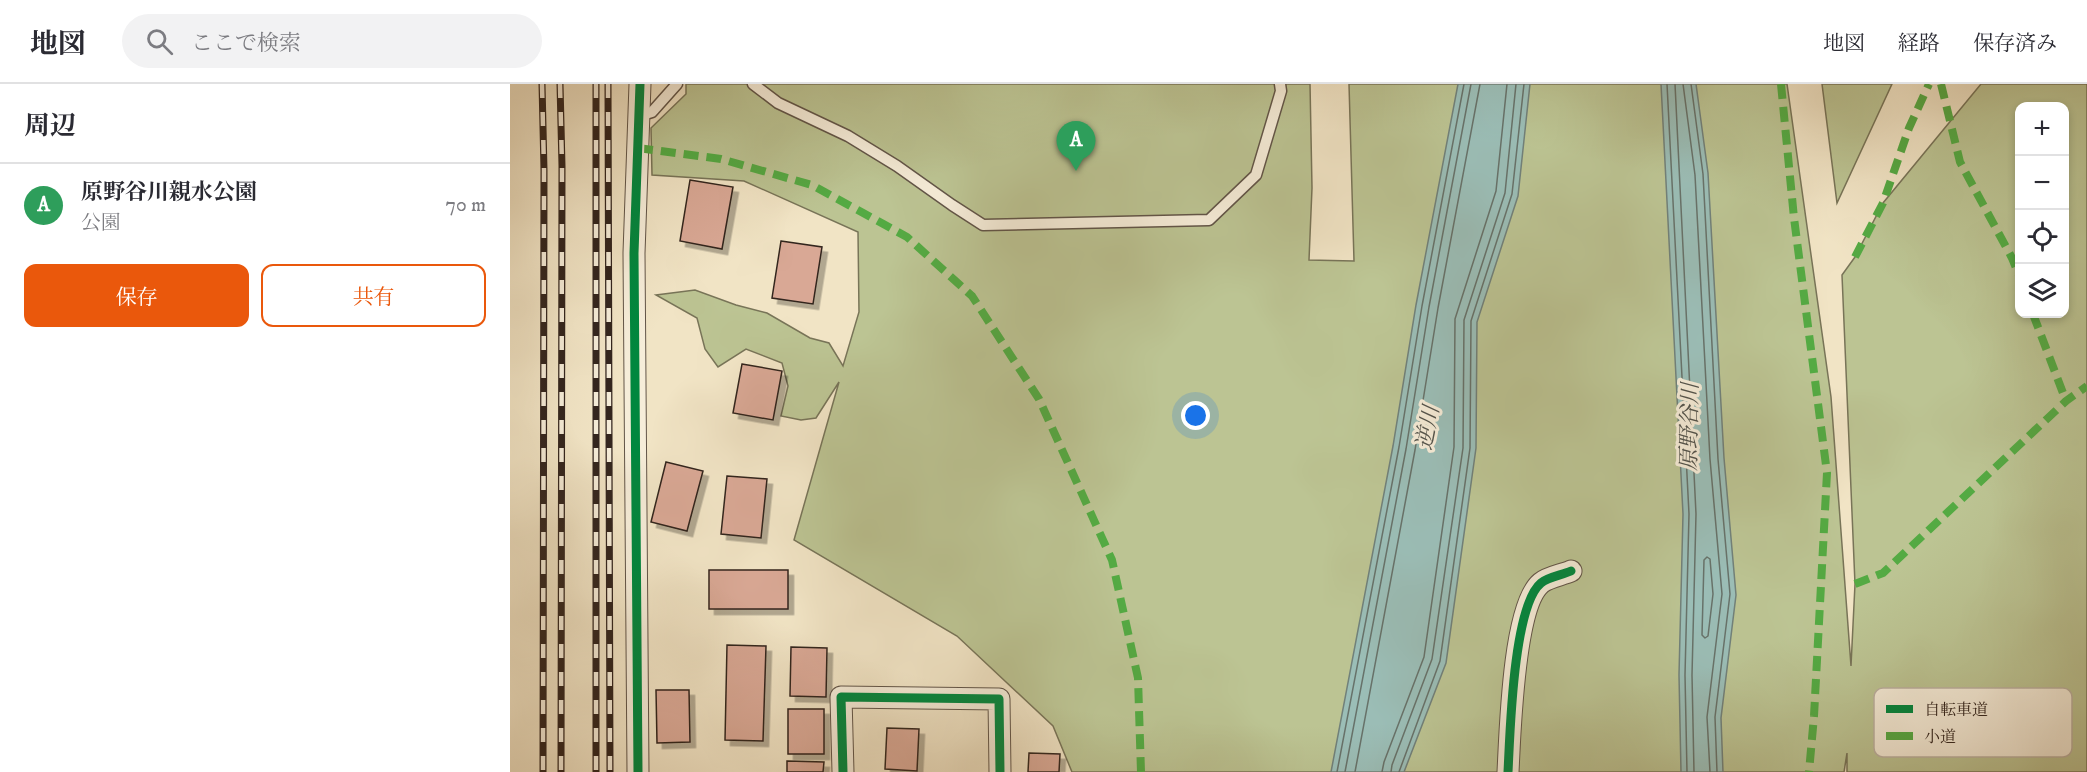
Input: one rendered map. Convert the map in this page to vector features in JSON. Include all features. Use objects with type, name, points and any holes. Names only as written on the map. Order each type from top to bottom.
[{"type":"street","points":[[638,772],[634,254],[640,84]]},
{"type":"street","points":[[1508,772],[1511,706],[1519,641],[1529,601],[1541,583],[1571,571]]},
{"type":"street","points":[[843,772],[841,697],[999,699],[1000,772]]},
{"type":"lane","points":[[639,116],[652,112],[677,84]]},
{"type":"lane","points":[[753,84],[778,103],[848,136],[897,165],[983,225],[1209,220],[1256,175],[1281,91],[1280,84]]},
{"type":"green space","points":[[686,84],[1310,84],[1312,188],[1309,260],[1354,261],[1349,84],[1787,84],[1831,397],[1851,666],[1855,584],[1842,275],[1855,257],[1883,203],[1981,84],[2087,84],[2087,772],[1847,772],[1847,753],[1844,772],[1072,772],[1053,726],[957,636],[794,540],[839,382],[816,418],[801,420],[781,416],[788,386],[782,363],[746,349],[718,367],[705,349],[697,318],[656,295],[695,290],[736,305],[767,313],[810,338],[829,343],[843,366],[859,312],[858,232],[744,181],[652,175],[651,128],[686,94]]},
{"type":"green space","points":[[1822,84],[1892,84],[1837,203]]},
{"type":"water","name":"逆川","points":[[1458,84],[1530,84],[1518,196],[1477,322],[1476,448],[1446,663],[1404,772],[1331,772],[1393,446],[1416,305]]},
{"type":"water","name":"原野谷川","points":[[1661,84],[1696,84],[1708,173],[1724,458],[1736,595],[1721,718],[1723,772],[1681,772],[1679,675],[1683,514]]},
{"type":"building","points":[[690,180],[733,187],[722,249],[680,241]]},
{"type":"building","points":[[781,241],[822,247],[813,304],[772,298]]},
{"type":"building","points":[[742,364],[782,371],[773,420],[733,413]]},
{"type":"building","points":[[666,462],[703,471],[687,531],[651,522]]},
{"type":"building","points":[[727,476],[767,479],[761,538],[721,534]]},
{"type":"building","points":[[709,570],[788,570],[788,609],[709,609]]},
{"type":"building","points":[[727,645],[766,646],[763,741],[725,740]]},
{"type":"building","points":[[791,647],[827,648],[826,697],[790,696]]},
{"type":"building","points":[[656,690],[689,690],[690,742],[657,743]]},
{"type":"building","points":[[788,709],[824,709],[824,754],[788,754]]},
{"type":"building","points":[[887,728],[919,729],[917,771],[885,769]]},
{"type":"building","points":[[1029,753],[1060,754],[1059,772],[1028,772]]},
{"type":"building","points":[[787,761],[824,762],[823,772],[787,772]]},
{"type":"railway","points":[[542,84],[544,170],[543,772]]},
{"type":"railway","points":[[560,84],[562,166],[561,772]]},
{"type":"railway","points":[[596,84],[596,772]]},
{"type":"railway","points":[[608,84],[610,772]]},
{"type":"marked path","points":[[1781,84],[1794,218],[1827,473],[1809,772]]},
{"type":"marked path","points":[[1855,257],[1883,203],[1909,128],[1929,84]]},
{"type":"marked path","points":[[1941,84],[1960,162],[2015,266]]},
{"type":"marked path","points":[[638,148],[721,159],[812,185],[907,237],[972,296],[1039,399],[1112,560],[1138,678],[1141,772]]},
{"type":"marked path","points":[[2035,318],[2066,401]]},
{"type":"marked path","points":[[1855,584],[1883,573],[2066,401],[2087,386]]},
{"type":"cycle path","points":[[638,772],[634,253],[640,84]]},
{"type":"cycle path","points":[[1508,772],[1515,672],[1524,617],[1532,596],[1541,583],[1571,571]]},
{"type":"cycle path","points":[[843,772],[841,697],[999,699],[1000,772]]},
{"type":"place","name":"原野谷川親水公園","points":[[1076,171]]}]
